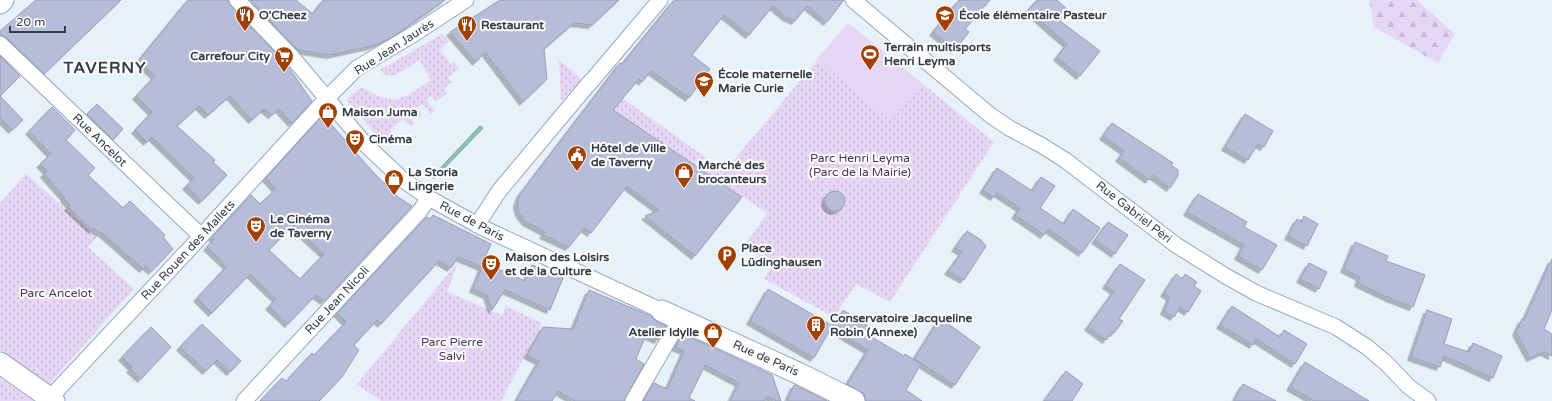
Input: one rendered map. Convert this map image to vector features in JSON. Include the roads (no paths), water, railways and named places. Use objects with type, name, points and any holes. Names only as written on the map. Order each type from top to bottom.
[{"type":"street","points":[[0,3],[3,0]]},
{"type":"street","name":"Rue de Paris","points":[[237,0],[292,57],[376,154],[402,179],[429,198],[476,225],[800,374],[854,401]]},
{"type":"street","name":"Rue Jean Jaurès","points":[[327,98],[357,68],[414,34],[466,0]]},
{"type":"street","points":[[476,225],[499,191],[660,0]]},
{"type":"street","name":"Rue Gabriel Péri","points":[[853,0],[986,112],[1009,128],[1065,160],[1176,246],[1256,293],[1336,327],[1367,347],[1408,386],[1428,401]]},
{"type":"street","name":"Rue Ancelot","points":[[0,44],[201,236]]},
{"type":"street","name":"Rue Rouen des Mallets","points":[[50,400],[327,98]]},
{"type":"street","name":"Rue Jean Nicoli","points":[[244,401],[419,212],[429,198]]},
{"type":"street","points":[[633,401],[671,315]]},
{"type":"street","points":[[0,363],[50,400]]},
{"type":"place","name":"O'Cheez","points":[[245,32]]},
{"type":"place","name":"École élémentaire Pasteur","points":[[945,32]]},
{"type":"place","name":"Restaurant","points":[[467,42]]},
{"type":"place","name":"Terrain multisports Henri Leyma","points":[[870,71]]},
{"type":"place","name":"Carrefour City","points":[[284,73]]},
{"type":"place","name":"École maternelle Marie Curie","points":[[704,98]]},
{"type":"place","name":"Maison Juma","points":[[328,129]]},
{"type":"place","name":"Cinéma","points":[[355,156]]},
{"type":"place","name":"Hôtel de Ville de Taverny","points":[[577,172]]},
{"type":"place","name":"Marché des brocanteurs","points":[[684,189]]},
{"type":"place","name":"La Storia Lingerie","points":[[394,196]]},
{"type":"place","name":"Le Cinéma de Taverny","points":[[256,243]]},
{"type":"place","name":"Place Lüdinghausen","points":[[727,272]]},
{"type":"place","name":"Maison des Loisirs et de la Culture","points":[[491,281]]},
{"type":"place","name":"Conservatoire Jacqueline Robin (Annexe)","points":[[816,342]]},
{"type":"place","name":"Atelier Idylle","points":[[713,349]]},
{"type":"district","name":"TAVERNY","points":[[105,67]]},
{"type":"park label","name":"Parc Henri Leyma (Parc de la Mairie)","points":[[860,165]]},
{"type":"park label","name":"Parc Ancelot","points":[[56,293]]},
{"type":"park label","name":"Parc Pierre Salvi","points":[[452,349]]}]
